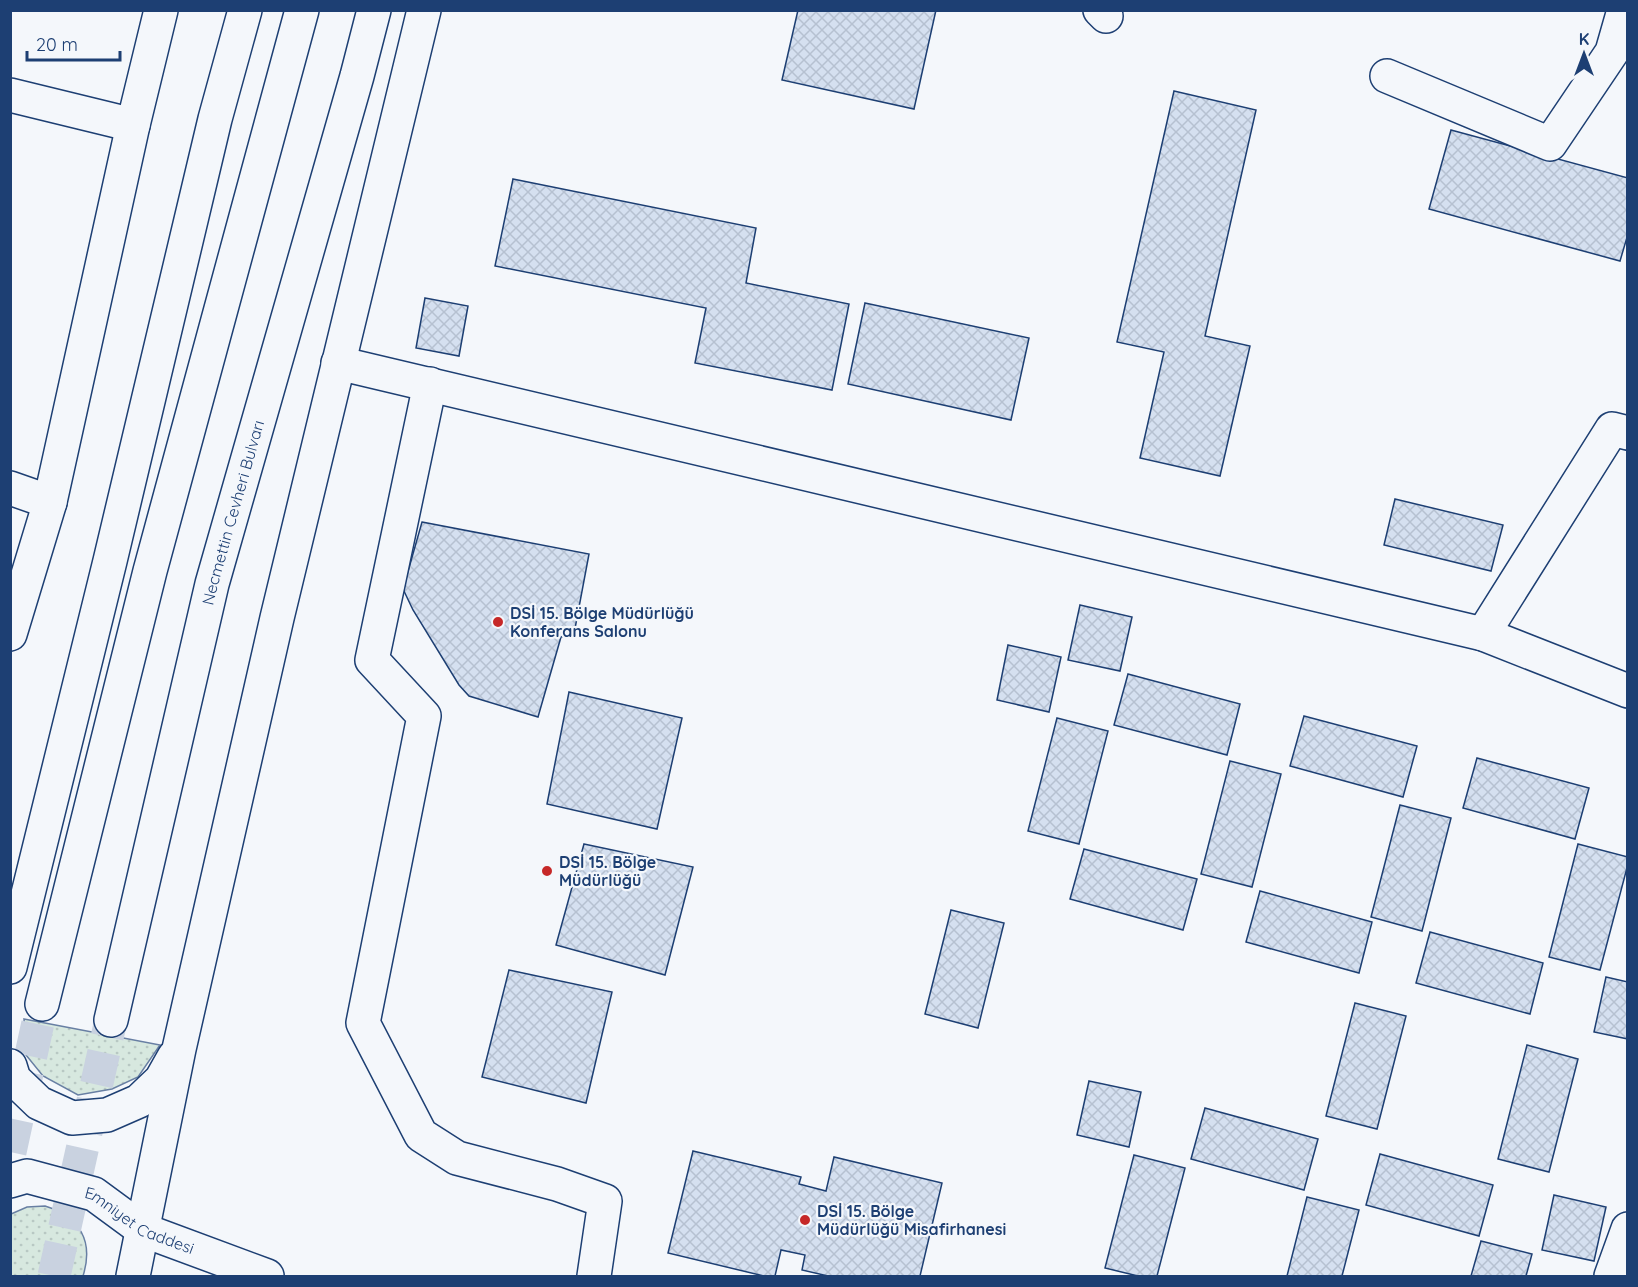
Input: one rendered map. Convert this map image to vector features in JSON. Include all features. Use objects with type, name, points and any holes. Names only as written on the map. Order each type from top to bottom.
[{"type":"main road","points":[[10,634],[50,502],[133,125],[162,10]]},
{"type":"main road","points":[[10,967],[110,561],[214,119],[244,10]]},
{"type":"main road","points":[[42,1004],[150,570],[302,10]]},
{"type":"main road","name":"Necmettin Cevheri Bulvarı","points":[[111,1020],[212,584],[374,10]]},
{"type":"main road","points":[[133,1276],[179,1048],[277,618],[423,10]]},
{"type":"main road","points":[[1387,76],[1550,144],[1612,52],[1624,10]]},
{"type":"main road","points":[[10,95],[133,125]]},
{"type":"main road","points":[[338,363],[1483,634],[1628,691]]},
{"type":"main road","points":[[430,384],[372,660],[424,716],[363,1023],[421,1135],[457,1158],[556,1184],[605,1201],[594,1276]]},
{"type":"main road","points":[[1483,634],[1622,422]]},
{"type":"main road","points":[[10,488],[50,502]]},
{"type":"main road","points":[[10,1066],[14,1079],[39,1103],[72,1118],[107,1115],[139,1101],[161,1080],[179,1048]]},
{"type":"main road","name":"Emniyet Caddesi","points":[[10,1181],[27,1176],[94,1194],[143,1230],[267,1276]]},
{"type":"main road","points":[[1611,1276],[1628,1229]]},
{"type":"shaded area","points":[[24,1019],[160,1045],[138,1077],[112,1089],[78,1095],[43,1076],[26,1055]]},
{"type":"shaded area","points":[[45,1206],[67,1217],[81,1232],[87,1252],[83,1276],[11,1276],[11,1214],[27,1207]]},
{"type":"building","points":[[798,10],[936,10],[914,109],[782,80]]},
{"type":"building","points":[[1174,91],[1256,110],[1205,336],[1250,346],[1220,476],[1140,458],[1164,352],[1117,342]]},
{"type":"building","points":[[1451,130],[1628,178],[1628,234],[1620,261],[1429,209]]},
{"type":"building","points":[[513,179],[756,228],[746,283],[849,304],[832,390],[695,363],[706,308],[495,266]]},
{"type":"building","points":[[425,298],[468,306],[459,356],[416,348]]},
{"type":"building","points":[[865,303],[1029,338],[1011,420],[848,384]]},
{"type":"building","points":[[1395,499],[1503,525],[1491,571],[1384,545]]},
{"type":"building","name":"DSİ 15. Bölge Müdürlüğü Konferans Salonu","points":[[422,522],[589,554],[574,634],[561,637],[538,717],[469,696],[459,685],[413,610],[403,589]]},
{"type":"building","points":[[1080,605],[1132,617],[1120,671],[1068,660]]},
{"type":"building","points":[[1008,645],[1061,657],[1049,712],[997,700]]},
{"type":"building","points":[[1128,674],[1240,704],[1227,755],[1114,725]]},
{"type":"building","points":[[569,692],[682,718],[657,829],[547,804]]},
{"type":"building","points":[[1304,716],[1417,746],[1403,797],[1290,766]]},
{"type":"building","points":[[1057,718],[1108,731],[1079,844],[1028,831]]},
{"type":"building","points":[[1477,758],[1589,788],[1575,839],[1463,808]]},
{"type":"building","points":[[1230,761],[1281,774],[1252,887],[1201,874]]},
{"type":"building","points":[[1400,805],[1451,818],[1422,931],[1371,917]]},
{"type":"building","points":[[584,844],[693,867],[665,975],[556,945]]},
{"type":"building","points":[[1578,844],[1628,857],[1600,970],[1549,957]]},
{"type":"building","points":[[1084,849],[1197,879],[1183,930],[1070,899]]},
{"type":"building","points":[[1260,891],[1372,922],[1359,973],[1246,942]]},
{"type":"building","points":[[951,910],[1004,923],[978,1028],[925,1014]]},
{"type":"building","points":[[1430,932],[1543,963],[1530,1014],[1416,983]]},
{"type":"building","points":[[509,970],[612,992],[586,1103],[482,1077]]},
{"type":"building","points":[[1606,977],[1628,982],[1628,1039],[1594,1032]]},
{"type":"building","points":[[1355,1003],[1406,1016],[1377,1129],[1326,1116]]},
{"type":"building","points":[[1527,1045],[1578,1059],[1549,1172],[1498,1159]]},
{"type":"building","points":[[1089,1081],[1141,1092],[1129,1147],[1077,1135]]},
{"type":"building","points":[[1205,1108],[1318,1139],[1304,1190],[1191,1159]]},
{"type":"building","name":"DSİ 15. Bölge Müdürlüğü Misafirhanesi","points":[[693,1151],[801,1177],[799,1184],[826,1191],[834,1157],[942,1183],[920,1276],[828,1276],[802,1270],[805,1255],[781,1250],[775,1276],[764,1276],[668,1253]]},
{"type":"building","points":[[1380,1154],[1493,1185],[1479,1236],[1366,1205]]},
{"type":"building","points":[[1134,1155],[1185,1168],[1157,1276],[1138,1276],[1105,1268]]},
{"type":"building","points":[[1554,1195],[1606,1207],[1594,1261],[1542,1250]]},
{"type":"building","points":[[1307,1197],[1359,1210],[1342,1276],[1287,1276]]},
{"type":"building","points":[[1481,1241],[1532,1254],[1526,1276],[1471,1276]]},
{"type":"tunnel","points":[[10,1152],[42,1004]]},
{"type":"tunnel","points":[[54,1276],[111,1020]]},
{"type":"place","name":"DSİ 15. Bölge Müdürlüğü Konferans Salonu","points":[[498,622]]},
{"type":"place","name":"DSİ 15. Bölge Müdürlüğü","points":[[547,871]]},
{"type":"place","name":"DSİ 15. Bölge Müdürlüğü Misafirhanesi","points":[[805,1220]]}]
